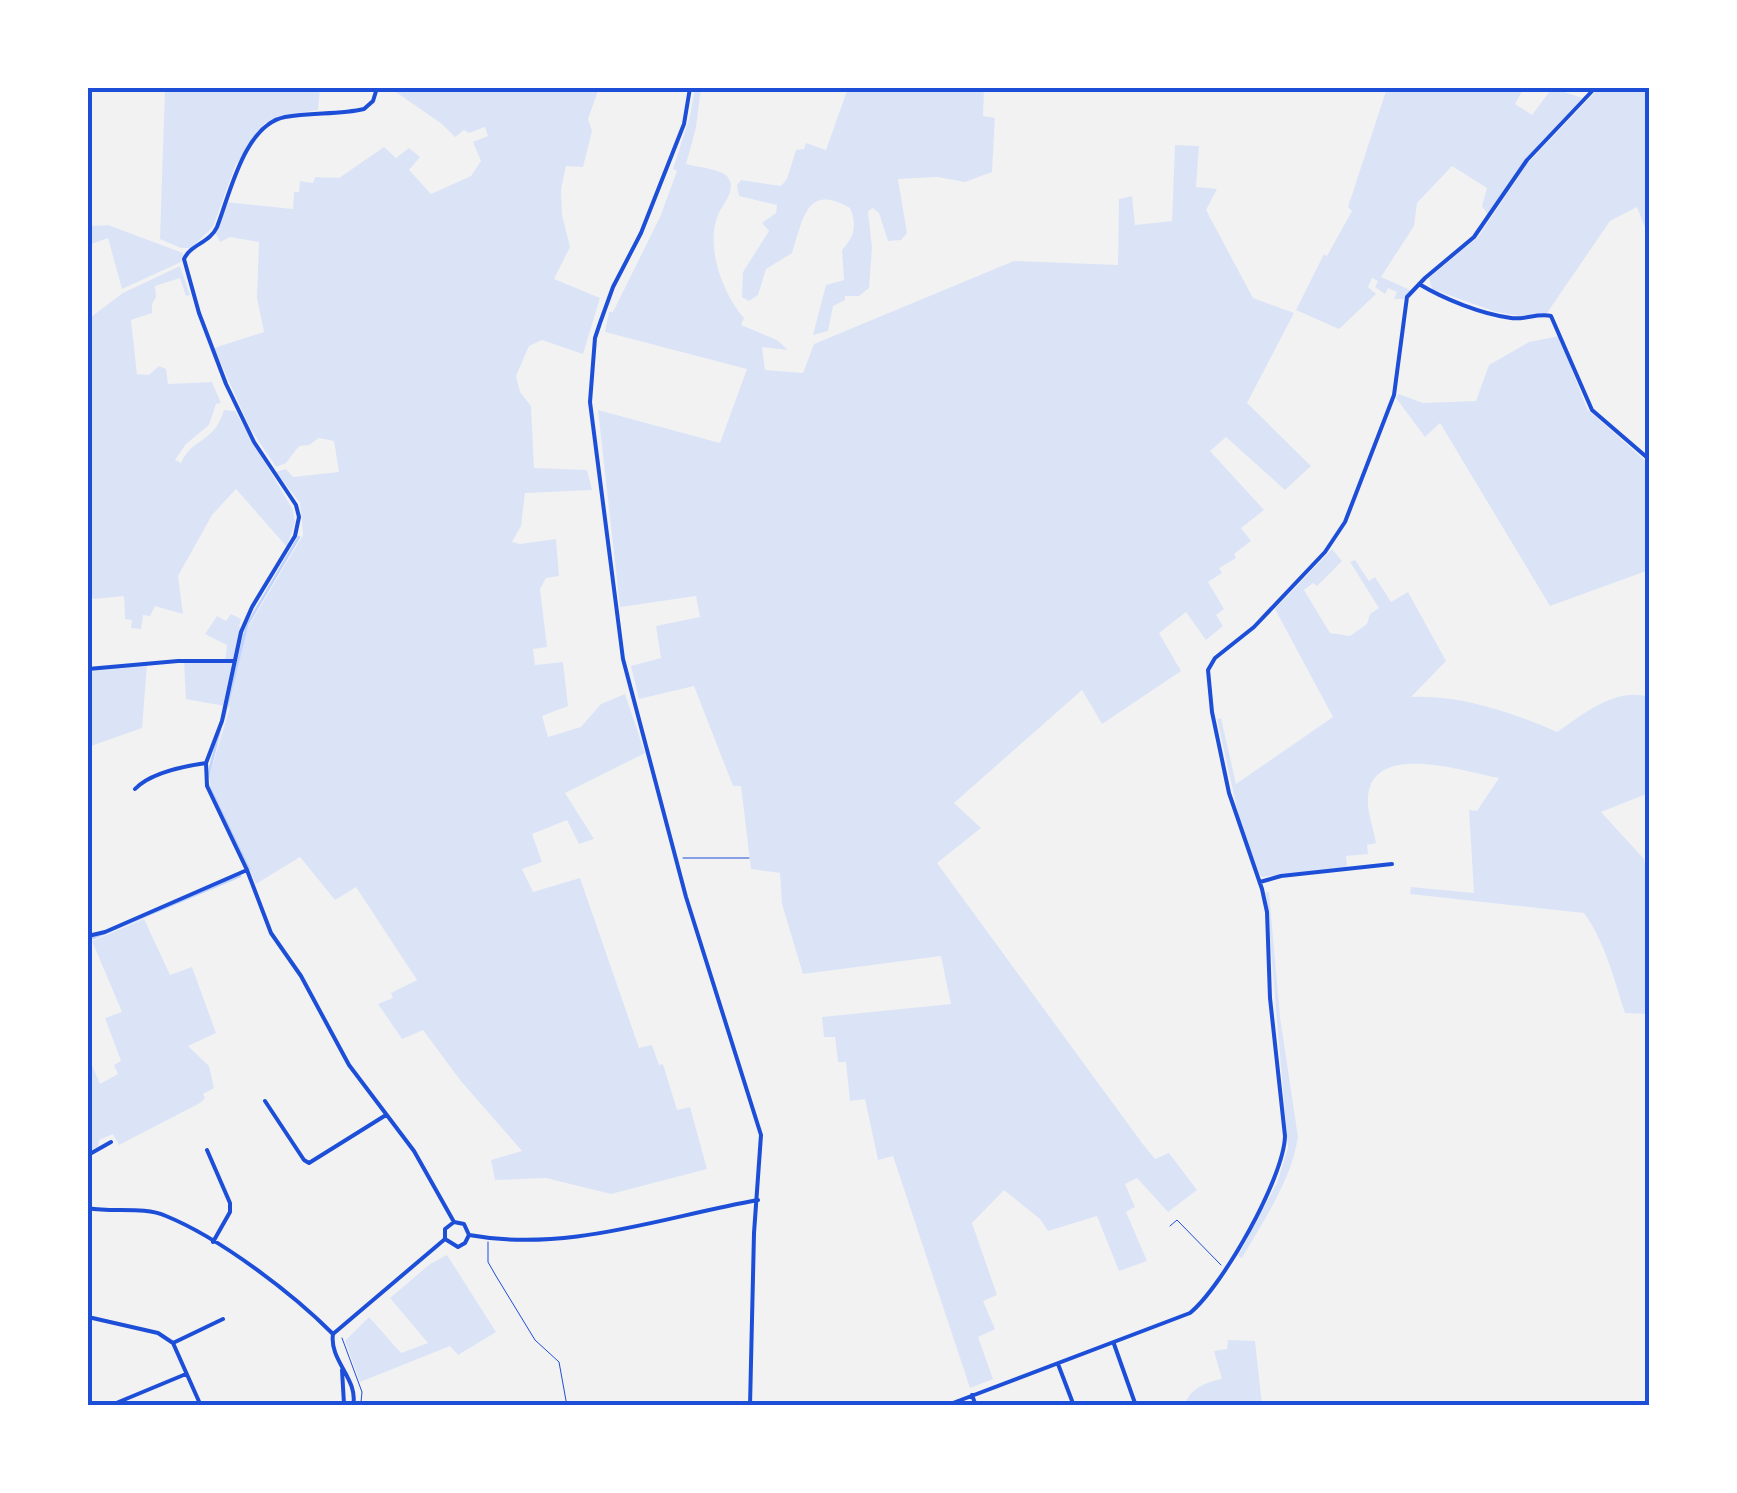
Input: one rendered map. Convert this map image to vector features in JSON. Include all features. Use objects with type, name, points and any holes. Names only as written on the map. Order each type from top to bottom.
[{"type":"main road","points":[[333,1406],[352,1405]]},
{"type":"street","points":[[377,88],[373,101],[364,109],[286,117],[269,124],[237,168],[215,230],[206,241],[186,253],[184,259],[226,384],[254,442],[296,504],[299,517],[291,544],[246,620],[222,721],[206,764],[207,786],[247,870],[271,933],[301,976],[349,1065],[414,1152],[454,1222],[466,1226],[469,1236],[465,1243],[458,1247],[445,1240]]},
{"type":"street","points":[[690,88],[684,124],[606,303],[595,338],[592,429],[617,630],[675,858],[759,1125],[750,1406]]},
{"type":"street","points":[[945,1406],[1190,1313],[1206,1298],[1270,1193],[1285,1148],[1270,998],[1268,924],[1260,882],[1229,793],[1212,712],[1208,670],[1215,658],[1254,627],[1325,552],[1345,522],[1394,394],[1404,307],[1419,284],[1479,231],[1528,160],[1594,88]]},
{"type":"street","points":[[1419,284],[1498,316],[1551,316],[1592,410],[1650,460]]},
{"type":"street","points":[[88,669],[178,661],[234,661]]},
{"type":"street","points":[[135,789],[141,783],[190,765],[206,764]]},
{"type":"street","points":[[1260,882],[1281,876],[1392,864]]},
{"type":"street","points":[[88,936],[247,870]]},
{"type":"street","points":[[265,1101],[309,1162],[386,1115]]},
{"type":"street","points":[[88,1155],[112,1142]]},
{"type":"street","points":[[207,1150],[230,1203],[230,1212],[212,1242]]},
{"type":"street","points":[[469,1236],[530,1241],[592,1236],[758,1200]]},
{"type":"street","points":[[88,1208],[165,1215],[278,1285],[336,1332]]},
{"type":"street","points":[[445,1240],[445,1229],[454,1222]]},
{"type":"street","points":[[352,1405],[332,1342],[336,1332],[445,1240]]},
{"type":"street","points":[[88,1318],[158,1333],[173,1343],[201,1406]]},
{"type":"street","points":[[173,1343],[223,1319]]},
{"type":"street","points":[[1114,1343],[1136,1406]]},
{"type":"street","points":[[1058,1364],[1074,1406]]},
{"type":"street","points":[[342,1370],[354,1395],[352,1405]]},
{"type":"street","points":[[109,1406],[186,1374]]},
{"type":"street","points":[[972,1396],[976,1406]]},
{"type":"street","points":[[1633,1406],[1650,1403]]},
{"type":"street","points":[[1584,1406],[1604,1406]]},
{"type":"lane","points":[[488,1239],[488,1262],[546,1352],[561,1367],[567,1406]]},
{"type":"path","points":[[675,858],[749,858]]},
{"type":"path","points":[[1170,1226],[1177,1220],[1225,1267]]},
{"type":"path","points":[[336,1332],[362,1392],[352,1405]]},
{"type":"shaded area","points":[[165,88],[320,88],[318,110],[285,115],[265,123],[235,166],[213,227],[191,248],[160,239]]},
{"type":"shaded area","points":[[390,88],[599,88],[588,119],[592,131],[583,167],[566,166],[561,189],[562,215],[570,247],[554,279],[600,298],[583,354],[542,340],[529,346],[516,376],[520,392],[531,406],[534,468],[587,470],[592,490],[525,493],[521,526],[512,542],[556,539],[559,576],[546,578],[540,589],[547,647],[533,649],[535,665],[563,662],[568,706],[542,716],[548,737],[581,727],[601,704],[625,694],[645,753],[565,793],[594,839],[579,844],[567,820],[532,834],[542,862],[522,869],[533,892],[580,878],[639,1048],[652,1045],[659,1065],[663,1064],[677,1110],[690,1107],[707,1169],[611,1194],[546,1178],[495,1180],[491,1160],[522,1151],[460,1080],[423,1030],[402,1039],[378,1004],[417,980],[356,887],[335,900],[300,857],[256,884],[209,777],[230,707],[186,699],[184,662],[225,662],[227,645],[205,634],[217,616],[226,621],[231,614],[241,619],[239,627],[247,629],[303,535],[300,503],[276,472],[286,469],[293,477],[339,472],[334,441],[319,438],[299,446],[286,463],[276,467],[250,428],[214,348],[264,332],[257,298],[259,242],[230,237],[220,242],[216,234],[226,202],[293,209],[294,192],[299,192],[300,181],[339,178],[384,147],[396,158],[409,148],[420,157],[409,170],[431,194],[471,176],[481,161],[473,142],[488,136],[485,127],[469,133],[464,130],[455,137]]},
{"type":"shaded area","points":[[695,88],[701,88],[686,164],[722,173],[731,184],[715,228],[718,270],[744,318],[741,325],[777,340],[788,350],[762,347],[765,370],[803,373],[814,344],[1014,261],[1118,265],[1119,199],[1132,196],[1135,225],[1172,221],[1175,145],[1199,146],[1196,187],[1217,189],[1206,210],[1253,298],[1294,313],[1247,403],[1311,466],[1285,490],[1226,437],[1210,451],[1264,510],[1241,528],[1251,541],[1234,554],[1236,558],[1219,568],[1222,573],[1208,582],[1224,609],[1216,615],[1223,626],[1206,640],[1186,612],[1159,633],[1181,671],[1102,724],[1082,690],[954,803],[981,828],[937,863],[1142,1143],[1155,1159],[1169,1153],[1197,1190],[1168,1212],[1137,1178],[1125,1184],[1135,1207],[1126,1212],[1147,1261],[1119,1271],[1097,1216],[1048,1231],[1040,1219],[1004,1190],[972,1223],[997,1295],[983,1301],[995,1329],[978,1337],[993,1379],[970,1388],[893,1156],[878,1160],[865,1099],[850,1101],[846,1062],[838,1062],[835,1037],[824,1037],[822,1017],[951,1004],[941,956],[803,974],[782,904],[780,873],[751,869],[741,786],[733,786],[694,686],[639,699],[631,666],[661,658],[656,626],[700,617],[696,596],[620,607],[598,410],[720,443],[747,369],[605,332],[609,312],[613,312],[660,217],[677,171],[673,169]]},
{"type":"shaded area","points":[[848,88],[984,88],[983,116],[995,118],[992,172],[965,182],[938,177],[898,179],[907,233],[901,240],[888,241],[879,213],[873,208],[868,211],[872,248],[869,288],[859,296],[845,296],[845,300],[833,306],[828,331],[813,335],[826,285],[844,280],[842,250],[854,225],[850,208],[824,199],[815,202],[804,217],[792,253],[766,269],[758,295],[749,301],[742,297],[743,272],[769,231],[762,223],[776,213],[777,205],[739,196],[737,185],[741,180],[781,186],[796,150],[804,149],[806,143],[826,150]]},
{"type":"shaded area","points":[[1387,88],[1524,88],[1515,104],[1532,115],[1552,88],[1582,98],[1527,158],[1488,215],[1482,206],[1487,188],[1452,166],[1417,203],[1414,226],[1381,277],[1410,290],[1404,299],[1394,299],[1397,292],[1388,288],[1385,294],[1375,287],[1378,281],[1372,278],[1368,287],[1376,294],[1339,329],[1296,310],[1324,254],[1327,256],[1352,211],[1348,207]]},
{"type":"shaded area","points":[[1599,88],[1649,88],[1649,238],[1637,207],[1610,221],[1547,313],[1519,316],[1496,312],[1432,289],[1429,278],[1478,237],[1527,164]]},
{"type":"shaded area","points":[[108,225],[183,253],[181,262],[122,289],[108,238],[89,245],[88,256],[88,226]]},
{"type":"shaded area","points":[[180,266],[190,295],[186,296],[180,278],[155,286],[152,313],[131,320],[137,374],[149,375],[159,366],[166,369],[168,384],[212,382],[221,403],[216,404],[209,425],[186,444],[175,460],[181,463],[214,429],[224,410],[235,411],[293,510],[295,522],[287,547],[236,489],[212,515],[178,576],[183,614],[155,606],[150,616],[143,615],[141,629],[131,628],[132,620],[125,619],[124,596],[94,599],[88,595],[88,313],[91,317],[123,293]]},
{"type":"shaded area","points":[[1559,336],[1587,409],[1649,464],[1649,570],[1550,606],[1440,423],[1425,437],[1396,398],[1399,394],[1423,403],[1476,401],[1489,365],[1529,342]]},
{"type":"shaded area","points":[[1332,549],[1342,561],[1317,586],[1313,583],[1304,590],[1330,633],[1350,636],[1367,624],[1370,614],[1379,608],[1350,562],[1355,560],[1369,581],[1375,577],[1391,602],[1408,592],[1446,661],[1411,697],[1486,706],[1557,732],[1612,699],[1649,697],[1649,793],[1601,812],[1644,859],[1649,879],[1649,1014],[1625,1013],[1603,948],[1584,913],[1410,894],[1411,887],[1474,893],[1469,810],[1477,811],[1499,778],[1440,766],[1398,765],[1382,772],[1371,784],[1368,805],[1376,843],[1367,845],[1368,854],[1346,856],[1347,867],[1262,877],[1259,873],[1241,826],[1217,719],[1221,718],[1236,784],[1333,717],[1275,609]]},
{"type":"shaded area","points":[[147,665],[142,728],[88,747],[88,671]]},
{"type":"shaded area","points":[[1266,892],[1298,1137],[1283,1185],[1242,1258],[1238,1256],[1277,1183],[1288,1148]]},
{"type":"shaded area","points":[[144,919],[170,975],[192,967],[216,1033],[188,1046],[209,1066],[214,1088],[203,1094],[205,1098],[200,1103],[119,1145],[113,1134],[88,1151],[88,1056],[100,1084],[118,1074],[114,1065],[121,1061],[105,1018],[122,1012],[92,941]]},
{"type":"shaded area","points":[[447,1255],[496,1332],[458,1355],[450,1346],[360,1382],[345,1341],[369,1317],[401,1353],[428,1343],[390,1298],[430,1264]]},
{"type":"shaded area","points":[[1228,1340],[1255,1341],[1262,1405],[1185,1405],[1199,1387],[1222,1379],[1214,1351],[1227,1349]]},
{"type":"waterway","points":[[224,718],[247,625],[299,537]]},
{"type":"waterway","points":[[208,776],[220,730]]},
{"type":"waterway","points":[[208,784],[249,869]]},
{"type":"waterway","points":[[93,938],[240,876]]}]
